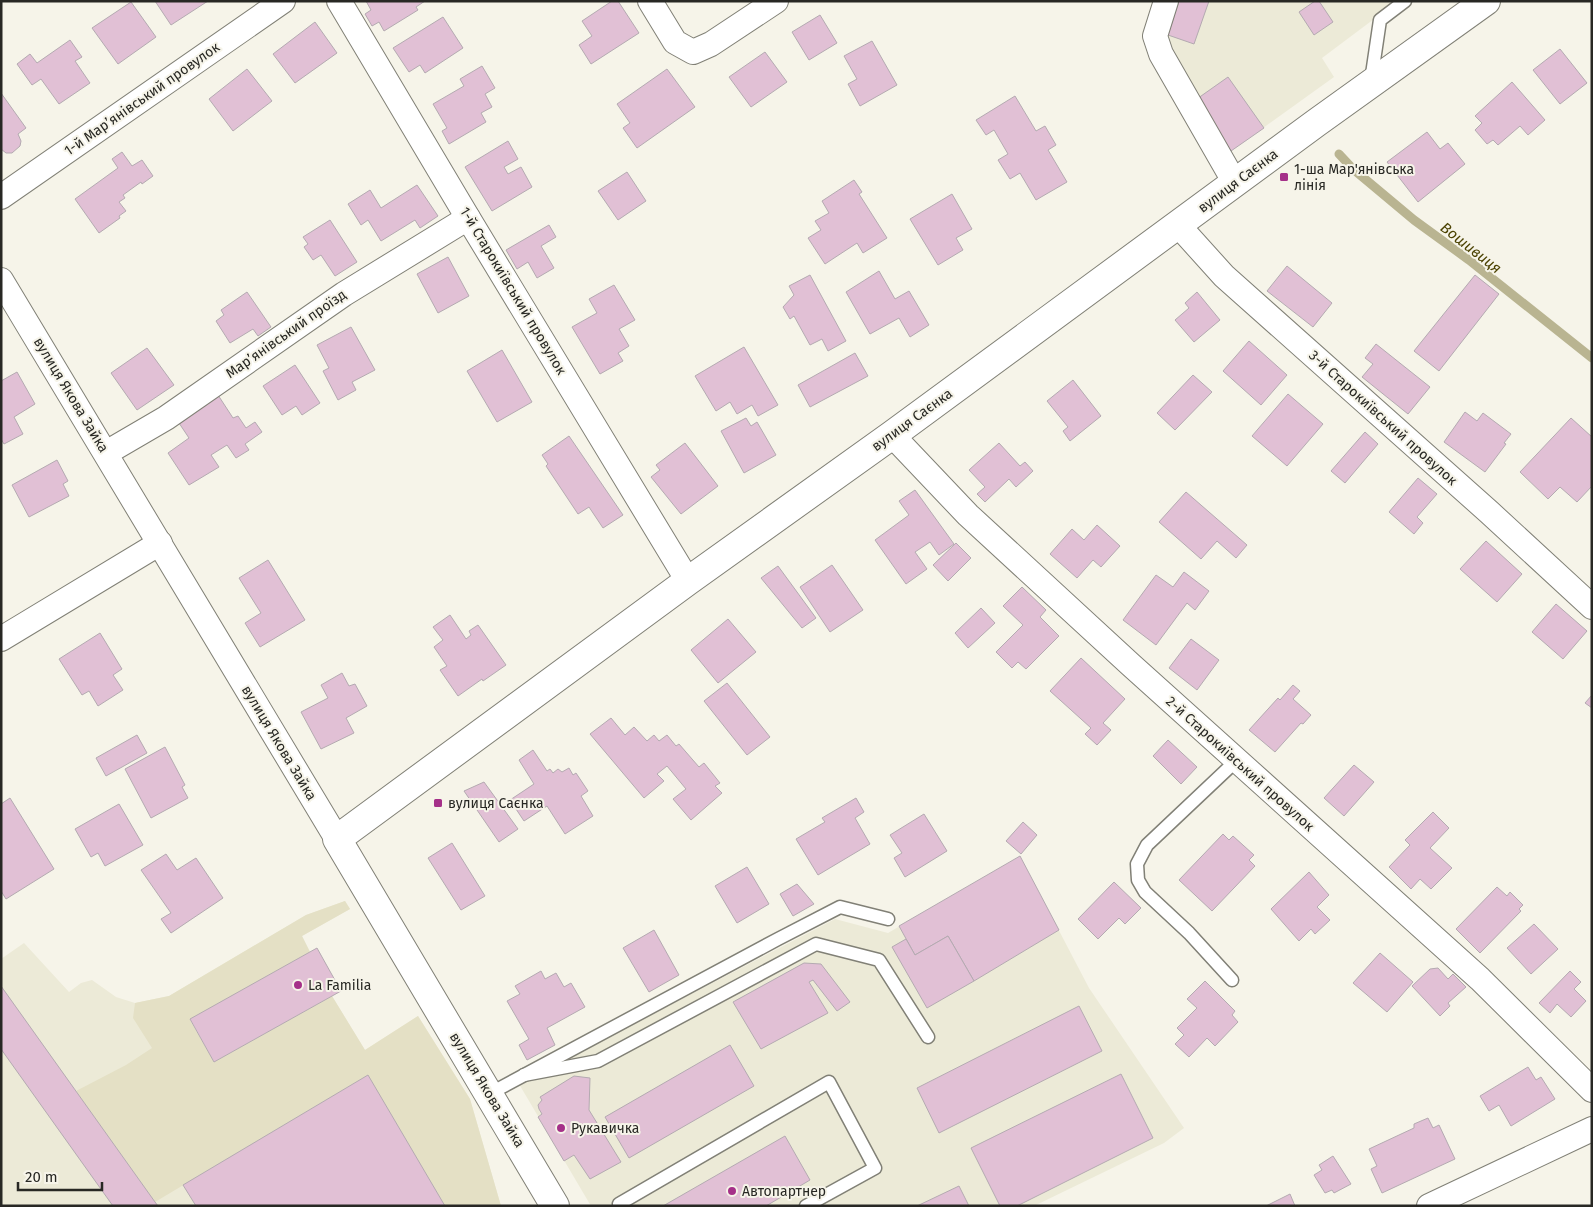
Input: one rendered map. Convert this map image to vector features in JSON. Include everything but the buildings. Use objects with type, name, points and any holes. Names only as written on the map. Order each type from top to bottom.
[{"type":"street","name":"1-й Марʼянівський провулок","points":[[1,197],[283,1]]},
{"type":"street","name":"1-й Старокиївський провулок","points":[[339,1],[688,581]]},
{"type":"street","points":[[650,1],[675,42],[693,52],[710,44],[776,1]]},
{"type":"street","points":[[1166,1],[1155,36],[1161,54],[1235,183]]},
{"type":"street","name":"вулиця Саєнка","points":[[337,839],[688,581],[892,435],[1486,1]]},
{"type":"street","name":"Марʼянівський проїзд","points":[[106,454],[166,418],[344,294],[468,218]]},
{"type":"street","name":"3-й Старокиївський провулок","points":[[1178,225],[1224,276],[1592,606]]},
{"type":"street","name":"вулиця Якова Зайка","points":[[1,280],[555,1206]]},
{"type":"street","name":"2-й Старокиївський провулок","points":[[892,435],[976,521],[1236,761],[1480,979],[1592,1090]]},
{"type":"street","points":[[1,639],[160,543]]},
{"type":"street","points":[[1429,1206],[1592,1129]]},
{"type":"lane","points":[[1371,84],[1380,20],[1406,1]]},
{"type":"lane","points":[[1232,980],[1189,933],[1145,892],[1138,880],[1137,864],[1147,845],[1236,761]]},
{"type":"lane","points":[[488,1094],[769,943],[840,907],[888,919]]},
{"type":"lane","points":[[524,1075],[598,1062],[816,944],[879,960],[928,1037]]},
{"type":"lane","points":[[620,1206],[619,1204],[830,1082],[875,1168],[806,1206]]},
{"type":"shaded area","points":[[1178,1],[1398,1],[1322,58],[1334,77],[1231,151],[1194,101],[1165,44]]},
{"type":"shaded area","points":[[1020,856],[1089,988],[1184,1128],[1164,1143],[1034,1206],[591,1206],[519,1084],[835,919],[888,933]]},
{"type":"shaded area","points":[[345,901],[350,909],[302,936],[310,952],[190,1020],[214,1062],[332,996],[365,1050],[418,1016],[470,1099],[501,1206],[1,1206],[1,959],[24,943],[69,992],[81,983],[92,980],[116,997],[135,1003],[169,996],[306,915]]},
{"type":"shaded area","points":[[345,901],[350,909],[302,936],[310,952],[190,1020],[214,1062],[332,996],[365,1050],[418,1016],[470,1099],[501,1206],[445,1206],[368,1075],[155,1202],[76,1091],[126,1065],[152,1048],[133,1018],[135,1003],[169,996],[306,915]]},
{"type":"waterway","name":"Вошивиця","points":[[1339,154],[1353,169],[1414,220],[1469,260],[1592,358]]},
{"type":"place","name":"1-ша Мар'янівська лінія","points":[[1284,177]]},
{"type":"place","name":"вулиця Саєнка","points":[[438,803]]},
{"type":"place","name":"La Familia","points":[[298,985]]},
{"type":"place","name":"Рукавичка","points":[[561,1128]]},
{"type":"place","name":"Автопартнер","points":[[732,1191]]}]
